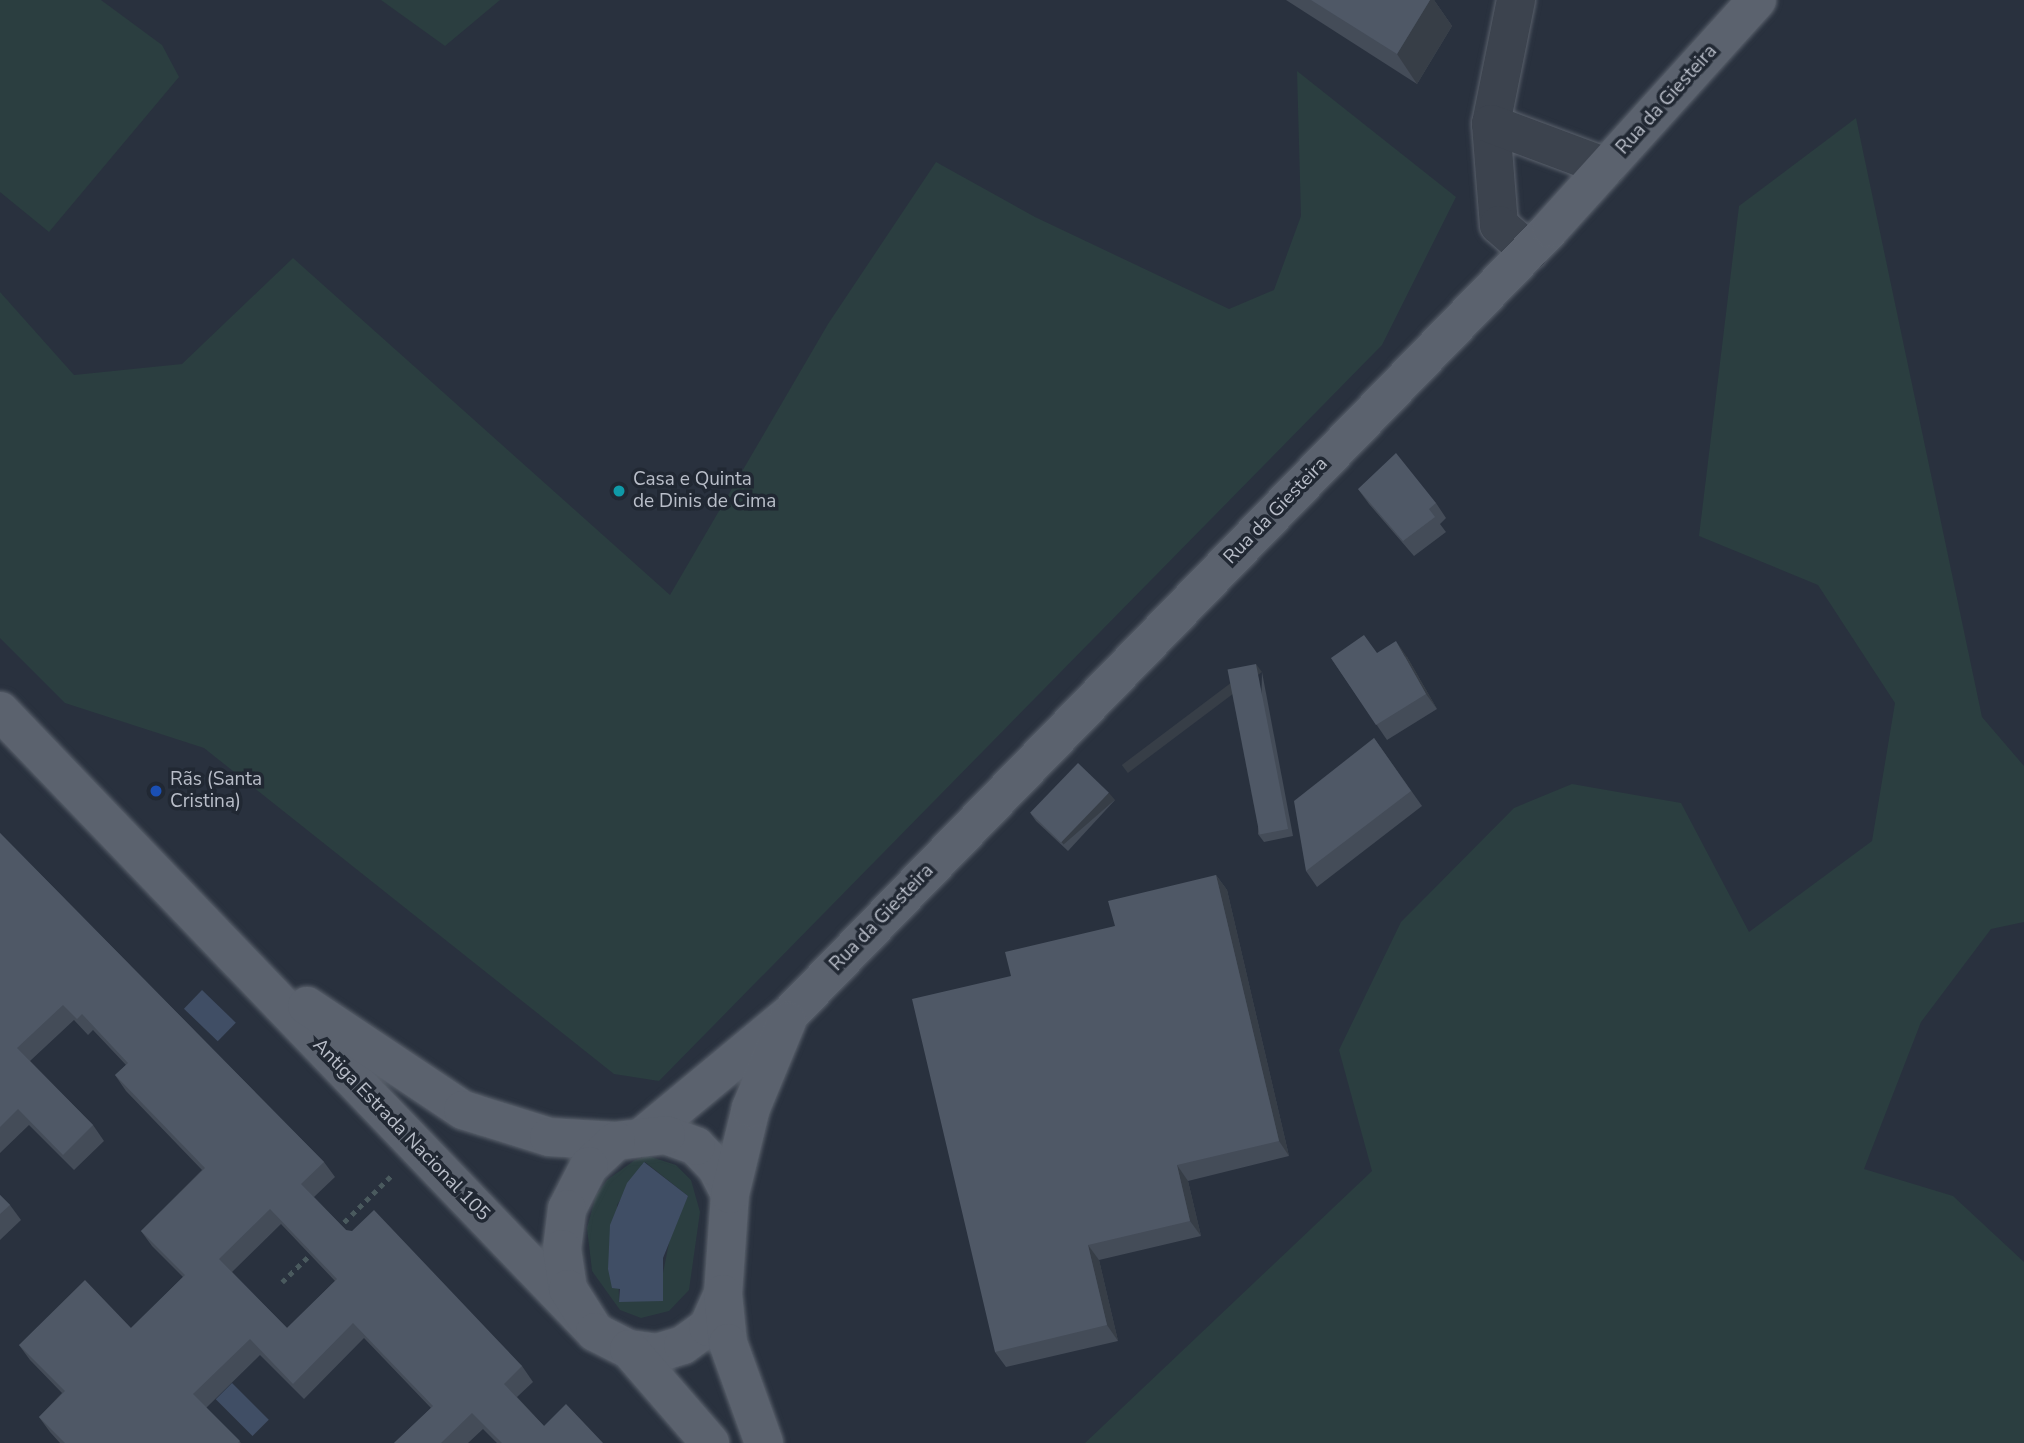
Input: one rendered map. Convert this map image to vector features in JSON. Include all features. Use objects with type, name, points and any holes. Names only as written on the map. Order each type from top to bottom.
[{"type":"main road","name":"Rua da Giesteira","points":[[630,1138],[789,1015],[1529,251],[1757,0]]},
{"type":"main road","name":"Antiga Estrada Nacional 105","points":[[0,711],[595,1332]]},
{"type":"main road","name":"Antiga Estrada Nacional 105","points":[[207,928],[343,1034],[463,1110],[549,1137],[630,1138]]},
{"type":"main road","points":[[764,1443],[729,1343],[723,1294],[730,1195],[751,1108],[789,1015]]},
{"type":"main road","points":[[723,1294],[708,1327],[683,1345],[657,1353],[629,1349],[595,1332],[568,1289],[562,1249],[567,1209],[589,1166],[630,1138],[666,1135],[696,1146],[716,1167],[730,1195]]},
{"type":"main road","points":[[629,1349],[710,1443]]},
{"type":"street","points":[[1516,0],[1491,124],[1499,225],[1529,251]]},
{"type":"street","points":[[1491,124],[1606,167]]},
{"type":"path","points":[[331,1235],[399,1168]]},
{"type":"path","points":[[282,1282],[321,1244]]},
{"type":"shaded area","points":[[0,0],[101,0],[162,45],[179,77],[49,232],[0,192]]},
{"type":"shaded area","points":[[381,0],[500,0],[445,46]]},
{"type":"shaded area","points":[[1297,71],[1456,197],[1382,345],[659,1081],[614,1074],[204,748],[65,703],[0,638],[0,292],[74,375],[182,364],[293,258],[670,595],[828,324],[936,162],[1035,217],[1229,309],[1274,290],[1301,216]]},
{"type":"shaded area","points":[[1856,118],[1982,717],[2024,766],[2024,922],[1991,929],[1921,1022],[1864,1169],[1953,1196],[2024,1262],[2024,1443],[1085,1443],[1372,1171],[1339,1050],[1401,922],[1514,808],[1572,784],[1681,803],[1749,932],[1872,841],[1895,703],[1818,585],[1699,536],[1739,206]]},
{"type":"shaded area","points":[[648,1156],[676,1165],[691,1180],[700,1212],[689,1290],[669,1311],[641,1318],[620,1310],[592,1271],[587,1228],[596,1195],[607,1180],[635,1160]],"holes":[[[645,1162],[688,1196],[671,1233],[662,1278],[619,1301],[617,1205]]]},
{"type":"water","points":[[202,990],[236,1023],[218,1041],[184,1009]]},
{"type":"water","points":[[644,1162],[688,1196],[663,1258],[663,1301],[619,1302],[620,1289],[612,1288],[608,1269],[610,1225],[627,1183]]},
{"type":"water","points":[[232,1383],[269,1420],[253,1436],[216,1399]]},
{"type":"building","points":[[1311,0],[1430,0],[1397,54]]},
{"type":"building","points":[[1396,453],[1436,503],[1429,509],[1435,517],[1403,541],[1358,489]]},
{"type":"building","points":[[1364,635],[1377,653],[1396,641],[1426,694],[1376,725],[1331,658]]},
{"type":"building","points":[[1256,664],[1288,829],[1260,834],[1228,670]]},
{"type":"building","points":[[1374,738],[1411,791],[1306,871],[1294,801]]},
{"type":"building","points":[[1078,763],[1109,793],[1061,843],[1030,813]]},
{"type":"building","points":[[0,833],[324,1162],[301,1184],[346,1230],[352,1231],[374,1210],[522,1366],[504,1384],[544,1426],[566,1404],[603,1443],[502,1443],[472,1413],[441,1443],[394,1443],[433,1406],[353,1323],[293,1384],[250,1339],[193,1394],[240,1441],[238,1443],[65,1443],[39,1417],[65,1391],[19,1345],[85,1280],[131,1328],[185,1275],[141,1231],[205,1168],[115,1075],[128,1063],[82,1014],[77,1019],[63,1005],[17,1048],[93,1125],[63,1155],[18,1109],[0,1127]],"holes":[[[270,1209],[337,1279],[287,1328],[219,1259]]]},
{"type":"building","points":[[1216,875],[1279,1141],[1177,1165],[1190,1221],[1088,1245],[1107,1325],[995,1352],[912,999],[1011,976],[1005,952],[1115,926],[1108,901]]},
{"type":"building","points":[[0,1195],[10,1205],[0,1214]]},
{"type":"place","name":"Casa e Quinta de Dinis de Cima","points":[[619,491]]},
{"type":"place","name":"Rãs (Santa Cristina)","points":[[156,791]]}]
